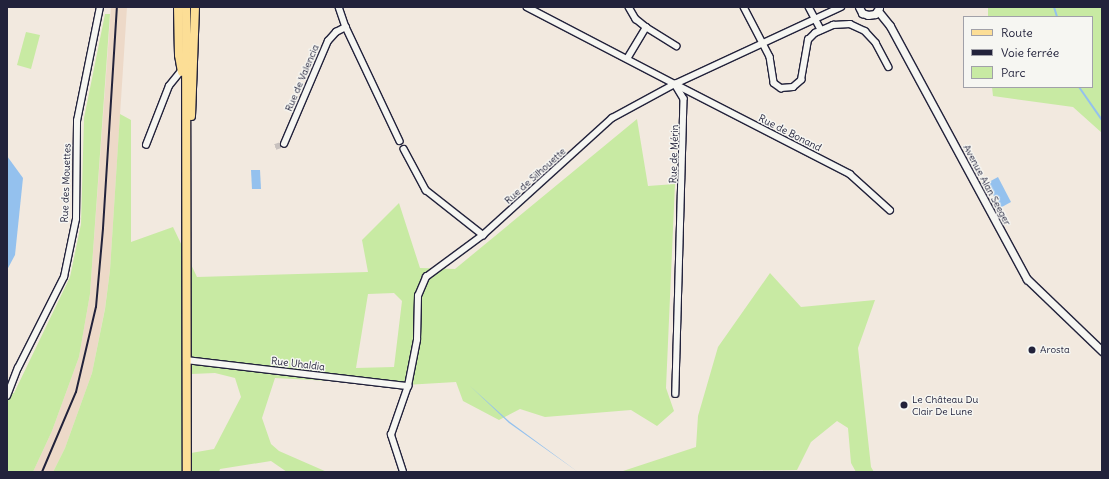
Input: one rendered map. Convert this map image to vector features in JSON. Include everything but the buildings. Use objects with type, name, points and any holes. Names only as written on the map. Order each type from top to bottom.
[{"type":"main road","points":[[178,7],[179,55],[186,94]]},
{"type":"main road","points":[[186,7],[187,472]]},
{"type":"main road","points":[[187,170],[195,7]]},
{"type":"main road","points":[[859,7],[862,13],[868,15],[878,9]]},
{"type":"main road","name":"Avenue Alan Seeger","points":[[878,9],[890,26],[1027,279],[1102,351]]},
{"type":"street","name":"Rue des Mouettes","points":[[7,396],[18,368],[64,276],[76,219],[77,121],[100,7]]},
{"type":"street","points":[[339,7],[346,27],[400,141]]},
{"type":"street","points":[[527,7],[675,84]]},
{"type":"street","points":[[629,7],[636,19],[646,28],[676,46]]},
{"type":"street","points":[[744,7],[770,57],[774,84],[781,88],[793,87],[801,80],[808,40],[821,30],[832,25],[850,24],[865,31],[876,43],[889,67]]},
{"type":"street","points":[[809,7],[821,30]]},
{"type":"street","name":"Rue de Silhouette","points":[[403,472],[391,434],[408,386],[417,340],[418,296],[426,277],[483,235],[612,118],[675,84],[841,7]]},
{"type":"street","name":"Rue de Valencia","points":[[284,144],[328,41],[336,32],[346,27]]},
{"type":"street","points":[[627,59],[646,28]]},
{"type":"street","points":[[146,145],[169,86],[182,70]]},
{"type":"street","name":"Rue de Bonand","points":[[675,84],[850,174],[890,210]]},
{"type":"street","name":"Rue de Mérin","points":[[675,84],[684,99],[676,394]]},
{"type":"street","points":[[404,149],[426,190],[483,235]]},
{"type":"street","name":"Rue Uhaldia","points":[[186,360],[408,386]]},
{"type":"shaded area","points":[[111,7],[127,7],[110,270],[105,308],[92,373],[65,448],[53,472],[33,472],[52,431],[79,357],[90,294]]},
{"type":"green space","points":[[988,7],[1102,7],[1102,133],[1073,107],[993,96],[992,88],[1093,88],[1093,16],[988,16]]},
{"type":"green space","points":[[105,14],[110,14],[90,294],[79,357],[52,431],[33,472],[7,472],[7,394],[14,393],[70,277],[81,224],[84,118]]},
{"type":"green space","points":[[26,32],[40,35],[31,69],[17,65]]},
{"type":"green space","points":[[120,114],[131,120],[131,242],[173,227],[197,277],[368,272],[362,240],[399,203],[420,268],[455,269],[637,119],[648,186],[675,184],[666,388],[674,411],[657,426],[631,410],[545,417],[520,409],[499,420],[463,401],[456,382],[405,385],[275,378],[262,418],[271,444],[279,451],[327,472],[287,472],[271,461],[220,469],[219,472],[53,472],[65,448],[92,373],[105,309],[110,270]],"holes":[[[394,293],[402,301],[394,367],[356,368],[368,294]],[[215,373],[235,378],[241,397],[214,449],[191,453],[191,374]]]},
{"type":"green space","points":[[770,273],[801,307],[875,300],[858,348],[871,467],[874,472],[856,472],[851,463],[848,428],[837,421],[811,442],[797,470],[620,472],[696,447],[698,416],[718,347]]},
{"type":"water","points":[[7,156],[23,178],[15,255],[7,270]]},
{"type":"water","points":[[251,170],[260,170],[261,189],[252,189]]},
{"type":"water","points":[[998,177],[1011,202],[1000,208],[987,183]]},
{"type":"water","points":[[470,386],[510,422],[578,472],[509,423]]},
{"type":"waterway","points":[[1054,7],[1057,16]]},
{"type":"waterway","points":[[1080,88],[1102,120]]},
{"type":"tunnel","points":[[275,147],[284,144]]},
{"type":"railway","points":[[42,472],[76,392],[96,307],[103,228],[117,7]]},
{"type":"place","name":"Arosta","points":[[1032,350]]},
{"type":"place","name":"Le Château Du Clair De Lune","points":[[904,405]]}]
